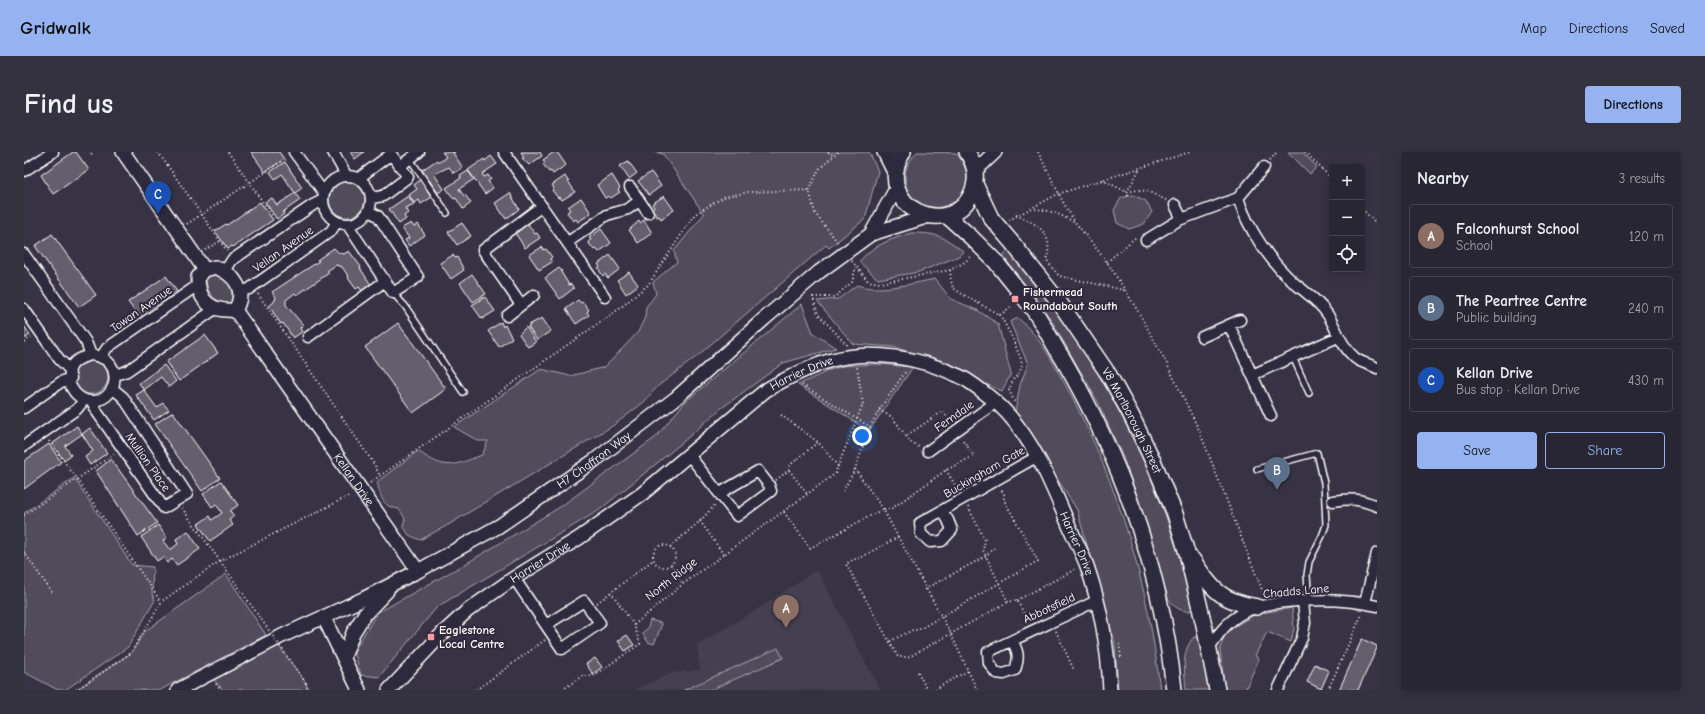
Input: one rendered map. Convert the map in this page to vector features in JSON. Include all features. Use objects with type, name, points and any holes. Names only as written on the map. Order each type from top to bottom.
[{"type":"main road","points":[[885,152],[895,172],[897,187],[901,198],[918,212],[929,216],[946,215],[956,211],[965,204],[971,194],[975,177]]},
{"type":"main road","points":[[895,172],[898,161],[903,152]]},
{"type":"main road","name":"V8 Marlborough Street","points":[[968,152],[972,160],[975,177],[991,218],[1059,302],[1109,375],[1131,415],[1154,463],[1175,514],[1188,553],[1217,690]]},
{"type":"main road","points":[[946,215],[974,245],[996,262],[1036,313],[1077,385],[1119,472],[1137,521],[1158,594],[1174,690]]},
{"type":"main road","points":[[1188,553],[1218,593],[1228,600],[1262,606]]},
{"type":"street","points":[[24,171],[53,152]]},
{"type":"street","points":[[124,152],[205,270]]},
{"type":"street","points":[[333,152],[346,175]]},
{"type":"street","points":[[400,166],[419,152]]},
{"type":"street","points":[[504,152],[605,297]]},
{"type":"street","points":[[975,177],[995,152]]},
{"type":"street","points":[[293,154],[323,197],[327,214],[342,223],[393,293],[418,277],[378,216],[369,211]]},
{"type":"street","points":[[359,178],[391,154],[408,177],[382,196],[372,198]]},
{"type":"street","points":[[1146,240],[1182,219],[1238,198],[1264,167]]},
{"type":"street","points":[[323,197],[332,180],[346,175],[359,178],[367,187],[372,198],[369,211],[360,220],[342,223]]},
{"type":"street","points":[[630,187],[648,213]]},
{"type":"street","name":"H7 Chaffron Way","points":[[871,234],[897,187]]},
{"type":"street","name":"Vellan Avenue","points":[[225,271],[232,260],[323,197]]},
{"type":"street","points":[[1238,198],[1243,213],[1268,254],[1292,281],[1313,298],[1328,315],[1338,337],[1345,348],[1356,360],[1377,368]]},
{"type":"street","points":[[568,242],[607,215],[628,209],[639,201]]},
{"type":"street","points":[[1175,205],[1182,219]]},
{"type":"street","points":[[521,305],[483,250],[542,206]]},
{"type":"street","name":"H7 Chaffron Way","points":[[178,690],[282,636],[324,618],[393,584],[499,526],[595,460],[676,398],[819,272],[871,234],[929,216]]},
{"type":"street","name":"Vellan Avenue","points":[[239,292],[249,289],[342,223]]},
{"type":"street","points":[[24,254],[86,342],[91,355]]},
{"type":"street","points":[[215,267],[232,276],[239,292],[239,302],[234,310],[225,311],[215,309],[207,304],[198,285],[198,277],[205,270],[215,267]]},
{"type":"street","points":[[308,337],[385,281]]},
{"type":"street","name":"Towan Avenue","points":[[102,357],[107,348],[198,285]]},
{"type":"street","points":[[507,316],[534,295]]},
{"type":"street","points":[[24,309],[70,374]]},
{"type":"street","points":[[115,375],[127,371],[215,309]]},
{"type":"street","name":"Kellan Drive","points":[[234,310],[418,571]]},
{"type":"street","points":[[1202,337],[1240,320]]},
{"type":"street","points":[[1229,325],[1270,416]]},
{"type":"street","points":[[1252,375],[1338,337]]},
{"type":"street","points":[[24,446],[88,401],[101,399],[108,394],[112,388],[115,375],[112,367],[102,357],[91,355],[82,357],[74,363],[70,374],[68,382],[75,395],[88,401]]},
{"type":"street","name":"Harrier Drive","points":[[389,690],[467,610],[514,578],[592,529],[643,493],[766,390],[789,377],[833,360],[854,356],[873,356],[913,360],[960,376],[996,402],[1007,413],[1038,456],[1086,564],[1098,600],[1104,627],[1110,690]]},
{"type":"street","points":[[24,408],[70,374]]},
{"type":"street","name":"Mullion Place","points":[[88,401],[123,448],[164,508],[187,494],[123,396],[112,388]]},
{"type":"street","name":"Ferndale","points":[[928,450],[996,402]]},
{"type":"street","points":[[689,455],[721,495],[738,516],[771,490],[758,471],[721,495]]},
{"type":"street","name":"Buckingham Gate","points":[[942,510],[1038,456]]},
{"type":"street","points":[[1334,500],[1351,498],[1364,500],[1377,506]]},
{"type":"street","points":[[1364,603],[1377,553]]},
{"type":"street","points":[[514,578],[562,649],[600,623],[584,601],[546,625]]},
{"type":"street","points":[[344,657],[353,633],[364,615],[393,584]]},
{"type":"street","name":"Abbotsfield","points":[[1012,640],[1098,600]]},
{"type":"street","name":"Chadds Lane","points":[[1209,648],[1225,626],[1238,615],[1262,606],[1306,601],[1335,600],[1377,606]]},
{"type":"street","points":[[1278,690],[1302,638],[1305,623],[1306,601]]},
{"type":"street","points":[[324,618],[344,657],[358,690]]},
{"type":"lane","points":[[410,159],[447,213]]},
{"type":"lane","points":[[393,293],[405,306],[463,392]]},
{"type":"lane","points":[[1293,358],[1309,393]]},
{"type":"lane","points":[[1257,469],[1317,453],[1324,483],[1326,525],[1309,562],[1306,601]]},
{"type":"path","points":[[158,152],[231,256]]},
{"type":"path","points":[[228,152],[278,224]]},
{"type":"path","points":[[828,152],[834,156]]},
{"type":"path","points":[[838,152],[819,169],[809,190],[815,213],[843,249]]},
{"type":"path","points":[[1038,152],[1058,194],[1075,222],[1107,262],[1139,313],[1166,362],[1199,430],[1262,606]]},
{"type":"path","points":[[1008,221],[1016,215],[1058,194],[1101,179],[1190,152]]},
{"type":"path","points":[[1305,152],[1329,176]]},
{"type":"path","points":[[178,230],[293,154]]},
{"type":"path","points":[[1128,196],[1127,192],[1140,168]]},
{"type":"path","points":[[1101,179],[1127,192],[1138,190],[1147,191],[1175,205]]},
{"type":"path","points":[[76,690],[132,653],[161,602],[220,561],[332,506],[360,490],[576,339],[648,285],[695,214],[724,196],[749,192],[809,190]]},
{"type":"path","points":[[1030,208],[1045,209],[1075,222]]},
{"type":"path","points":[[1365,212],[1377,224]]},
{"type":"path","points":[[1016,215],[1038,225],[1046,235],[1049,252],[1046,260],[1059,276],[1125,290]]},
{"type":"path","points":[[1107,262],[1147,229],[1154,234]]},
{"type":"path","points":[[195,256],[220,241]]},
{"type":"path","points":[[852,261],[868,281],[880,283],[950,270],[965,262],[974,245]]},
{"type":"path","points":[[854,356],[845,342],[818,314],[813,297],[835,297],[852,282],[856,267]]},
{"type":"path","points":[[253,286],[381,476]]},
{"type":"path","points":[[1000,315],[1013,306]]},
{"type":"path","name":"North Ridge","points":[[634,625],[683,584],[835,474],[863,404],[857,365],[854,356]]},
{"type":"path","points":[[843,492],[855,469],[870,427],[879,410],[913,360]]},
{"type":"path","points":[[789,377],[870,427]]},
{"type":"path","points":[[879,410],[892,418],[910,442],[928,450]]},
{"type":"path","points":[[784,512],[810,548],[883,509],[891,509],[946,470],[974,456],[943,411],[906,436]]},
{"type":"path","points":[[781,415],[818,442],[838,466]]},
{"type":"path","points":[[43,432],[161,602]]},
{"type":"path","points":[[769,485],[789,470],[790,465],[818,442]]},
{"type":"path","points":[[24,515],[123,448]]},
{"type":"path","points":[[855,469],[883,509],[925,589],[951,634],[977,690]]},
{"type":"path","points":[[789,470],[808,495]]},
{"type":"path","points":[[946,470],[964,498],[985,540],[983,550],[1008,602]]},
{"type":"path","points":[[890,641],[913,630],[918,630],[1038,561],[1004,500],[1004,494],[996,481]]},
{"type":"path","points":[[590,609],[654,560],[654,551],[657,548],[664,545],[670,548],[700,521],[721,495]]},
{"type":"path","points":[[176,500],[306,683],[308,690]]},
{"type":"path","points":[[700,521],[724,555]]},
{"type":"path","points":[[898,537],[846,564],[898,657],[909,657],[1008,602],[1017,600],[1086,564]]},
{"type":"path","name":"North Ridge","points":[[654,560],[657,565],[661,567],[671,564],[675,557],[674,552],[670,548]]},
{"type":"path","points":[[925,589],[986,556],[994,548]]},
{"type":"path","points":[[24,552],[53,594]]},
{"type":"path","points":[[671,564],[683,584]]},
{"type":"path","points":[[562,690],[582,676],[593,676],[640,644],[634,625],[611,592]]},
{"type":"path","points":[[1017,600],[1033,630]]},
{"type":"path","points":[[1328,690],[1363,611],[1364,603]]},
{"type":"path","points":[[1052,622],[1074,670]]},
{"type":"path","points":[[476,690],[553,635]]},
{"type":"path","points":[[918,672],[927,690]]},
{"type":"path","points":[[936,690],[940,686],[968,672]]},
{"type":"shaded area","points":[[655,152],[869,152],[878,171],[865,219],[829,248],[826,245],[696,357],[658,386],[644,402],[614,425],[448,525],[420,540],[409,535],[403,526],[405,518],[399,509],[393,508],[386,504],[383,500],[377,482],[418,451],[436,462],[449,465],[482,455],[488,441],[478,441],[454,427],[541,369],[570,376],[605,367],[638,332],[645,317],[646,307],[656,294],[653,282],[677,262],[674,251],[704,214],[663,154]]},
{"type":"shaded area","points":[[917,152],[956,153],[966,170],[966,184],[960,196],[950,204],[937,207],[924,206],[913,199],[906,185],[905,175],[911,159]]},
{"type":"shaded area","points":[[1288,152],[1302,152],[1317,167],[1310,174]]},
{"type":"shaded area","points":[[351,181],[360,186],[364,192],[364,206],[360,212],[351,217],[343,217],[334,212],[330,206],[329,195],[334,186],[340,182]]},
{"type":"shaded area","points":[[1133,195],[1146,201],[1152,212],[1144,224],[1129,229],[1117,223],[1114,210],[1121,198]]},
{"type":"shaded area","points":[[911,233],[939,236],[963,251],[959,256],[919,272],[878,279],[859,262],[876,247],[890,240]]},
{"type":"shaded area","points":[[1009,249],[1031,275],[1058,312],[1087,356],[1126,424],[1142,458],[1171,530],[1193,607],[1190,611],[1183,611],[1177,608],[1168,598],[1138,498],[1122,455],[1097,400],[1050,318],[1003,256]]},
{"type":"shaded area","points":[[212,274],[222,277],[229,284],[232,294],[230,303],[225,303],[215,299],[209,291],[207,280],[208,275]]},
{"type":"shaded area","points":[[935,279],[951,299],[977,310],[998,324],[1011,374],[1002,391],[919,355],[894,347],[853,344],[817,301],[838,299],[857,285],[886,288]]},
{"type":"shaded area","points":[[802,304],[813,333],[836,348],[783,363],[719,410],[683,442],[598,511],[437,607],[379,677],[361,675],[354,651],[377,613],[467,563],[560,507],[656,437],[685,402]]},
{"type":"shaded area","points":[[1018,318],[1034,334],[1046,351],[1086,425],[1102,461],[1129,536],[1139,573],[1155,651],[1160,690],[1118,690],[1115,643],[1077,510],[1015,412],[1020,385],[1028,364],[1010,322]]},
{"type":"shaded area","points":[[91,360],[103,365],[108,377],[103,389],[91,394],[79,389],[74,377],[79,365]]},
{"type":"shaded area","points":[[877,364],[913,367],[869,431],[798,385],[830,370],[843,366]]},
{"type":"shaded area","points":[[74,478],[132,565],[153,567],[152,594],[155,600],[128,647],[65,690],[58,690],[24,672],[24,513]]},
{"type":"shaded area","points":[[817,570],[880,690],[634,690],[672,673],[700,670],[697,645],[753,612]]},
{"type":"shaded area","points":[[226,574],[266,635],[160,690],[76,690],[131,653],[144,632]]},
{"type":"shaded area","points":[[1292,608],[1294,628],[1291,642],[1267,632],[1255,656],[1259,659],[1245,690],[1225,690],[1220,650],[1224,637],[1232,628],[1256,614]]},
{"type":"shaded area","points":[[650,620],[661,623],[661,627],[654,644],[648,642],[642,633],[648,628]]},
{"type":"shaded area","points":[[1194,637],[1198,637],[1200,640],[1209,690],[1186,690],[1184,662],[1187,649]]},
{"type":"shaded area","points":[[275,641],[306,683],[308,690],[223,690],[208,674]]},
{"type":"shaded area","points":[[778,648],[783,658],[710,690],[684,690]]},
{"type":"building","points":[[73,152],[76,152],[89,170],[53,194],[41,175]]},
{"type":"building","points":[[251,152],[279,152],[284,159],[265,172]]},
{"type":"building","points":[[350,152],[364,152],[355,159]]},
{"type":"building","points":[[442,152],[455,152],[453,153],[463,168],[454,173],[449,167],[434,174],[444,189],[438,193],[422,170],[437,160],[439,162],[446,157]]},
{"type":"building","points":[[521,152],[540,152],[542,156],[529,165],[522,158],[524,157]]},
{"type":"building","points":[[554,152],[557,152],[566,165],[553,174],[551,171],[549,172],[543,164],[545,162],[543,160]]},
{"type":"building","points":[[491,156],[497,164],[482,174],[484,177],[488,175],[491,179],[488,181],[493,188],[485,194],[468,170]]},
{"type":"building","points":[[628,161],[637,173],[629,179],[620,166]]},
{"type":"building","points":[[285,162],[302,188],[295,193],[282,174],[275,179],[270,172]]},
{"type":"building","points":[[468,171],[474,179],[459,189],[471,203],[463,209],[456,198],[454,199],[446,188],[461,178],[460,176]]},
{"type":"building","points":[[651,172],[661,186],[649,195],[638,181]]},
{"type":"building","points":[[612,175],[620,188],[618,190],[620,192],[611,198],[609,196],[605,198],[597,185]]},
{"type":"building","points":[[565,176],[575,192],[562,200],[560,197],[558,198],[552,190],[554,188],[552,185]]},
{"type":"building","points":[[420,180],[432,197],[421,204],[419,200],[414,203],[409,195],[417,189],[414,185]]},
{"type":"building","points":[[295,193],[300,200],[283,212],[284,214],[277,219],[265,202],[272,198],[277,205]]},
{"type":"building","points":[[510,193],[519,209],[506,219],[495,203]]},
{"type":"building","points":[[408,196],[414,204],[405,208],[408,213],[404,216],[406,219],[399,224],[389,209]]},
{"type":"building","points":[[664,196],[674,210],[661,219],[659,216],[657,217],[652,209],[654,207],[652,204]]},
{"type":"building","points":[[581,198],[591,213],[578,222],[576,219],[573,221],[567,212],[570,210],[568,207]]},
{"type":"building","points":[[260,202],[273,220],[228,249],[215,231],[226,224],[227,225]]},
{"type":"building","points":[[644,220],[652,233],[638,243],[629,230],[639,221],[640,223]]},
{"type":"building","points":[[411,223],[414,227],[418,224],[425,235],[409,246],[405,240],[409,238],[402,228]]},
{"type":"building","points":[[462,223],[471,236],[457,245],[448,232]]},
{"type":"building","points":[[528,224],[540,238],[525,248],[515,233]]},
{"type":"building","points":[[601,229],[611,243],[599,252],[596,249],[594,250],[588,242],[591,240],[589,238]]},
{"type":"building","points":[[52,234],[96,295],[79,307],[35,246]]},
{"type":"building","points":[[542,247],[544,250],[546,249],[552,257],[550,259],[552,262],[539,270],[529,255]]},
{"type":"building","points":[[334,248],[339,253],[344,254],[349,251],[361,267],[360,268],[371,285],[362,291],[359,287],[356,289],[342,267],[336,265],[327,271],[329,273],[297,295],[295,293],[286,300],[286,305],[303,325],[300,328],[302,332],[293,338],[269,306],[274,302],[276,297],[272,292],[319,261],[317,260]]},
{"type":"building","points":[[453,255],[455,258],[457,257],[464,270],[451,279],[440,263]]},
{"type":"building","points":[[610,255],[620,269],[608,278],[605,274],[603,276],[598,268],[600,267],[598,264]]},
{"type":"building","points":[[559,268],[569,285],[571,284],[574,288],[560,299],[545,278]]},
{"type":"building","points":[[629,272],[638,285],[626,294],[617,280]]},
{"type":"building","points":[[472,274],[486,294],[473,302],[460,283]]},
{"type":"building","points":[[166,276],[178,293],[141,320],[128,302]]},
{"type":"building","points":[[485,297],[495,311],[482,319],[472,305]]},
{"type":"building","points":[[578,300],[581,303],[583,302],[589,310],[587,312],[589,315],[576,324],[566,309]]},
{"type":"building","points":[[542,318],[551,331],[537,340],[528,327]]},
{"type":"building","points":[[501,322],[503,327],[505,325],[512,338],[499,347],[488,331]]},
{"type":"building","points":[[398,323],[446,389],[413,413],[365,347]]},
{"type":"building","points":[[24,326],[30,335],[24,339]]},
{"type":"building","points":[[526,327],[536,342],[528,347],[519,334]]},
{"type":"building","points":[[205,335],[218,353],[179,381],[166,362]]},
{"type":"building","points":[[164,365],[176,381],[169,387],[161,377],[144,390],[139,383]]},
{"type":"building","points":[[144,390],[157,408],[163,403],[169,410],[154,420],[136,395]]},
{"type":"building","points":[[173,412],[220,478],[202,491],[155,424]]},
{"type":"building","points":[[77,426],[82,434],[65,446],[71,455],[64,460],[52,444]]},
{"type":"building","points":[[90,428],[107,453],[90,465],[85,457],[93,451],[82,434]]},
{"type":"building","points":[[49,444],[61,462],[24,489],[24,461]]},
{"type":"building","points":[[111,459],[157,523],[138,536],[96,471]]},
{"type":"building","points":[[221,481],[238,505],[230,511],[234,516],[229,520],[233,525],[210,541],[198,524],[210,516],[212,520],[222,513],[216,504],[212,507],[203,494]]},
{"type":"building","points":[[158,525],[167,538],[163,541],[170,550],[178,544],[176,539],[188,531],[200,549],[177,565],[172,559],[167,563],[163,557],[157,561],[141,537]]},
{"type":"building","points":[[627,635],[634,645],[625,651],[618,641]]},
{"type":"building","points":[[1362,639],[1377,646],[1377,648],[1358,690],[1339,690]]},
{"type":"building","points":[[595,658],[602,667],[593,674],[586,664]]},
{"type":"building","points":[[1315,664],[1329,671],[1321,689],[1307,682]]},
{"type":"place","name":"Kellan Drive","points":[[158,214]]},
{"type":"place","name":"Fishermead Roundabout South","points":[[1015,299]]},
{"type":"place","name":"The Peartree Centre","points":[[1277,490]]},
{"type":"place","name":"Falconhurst School","points":[[786,628]]},
{"type":"place","name":"Eaglestone Local Centre","points":[[431,637]]}]
